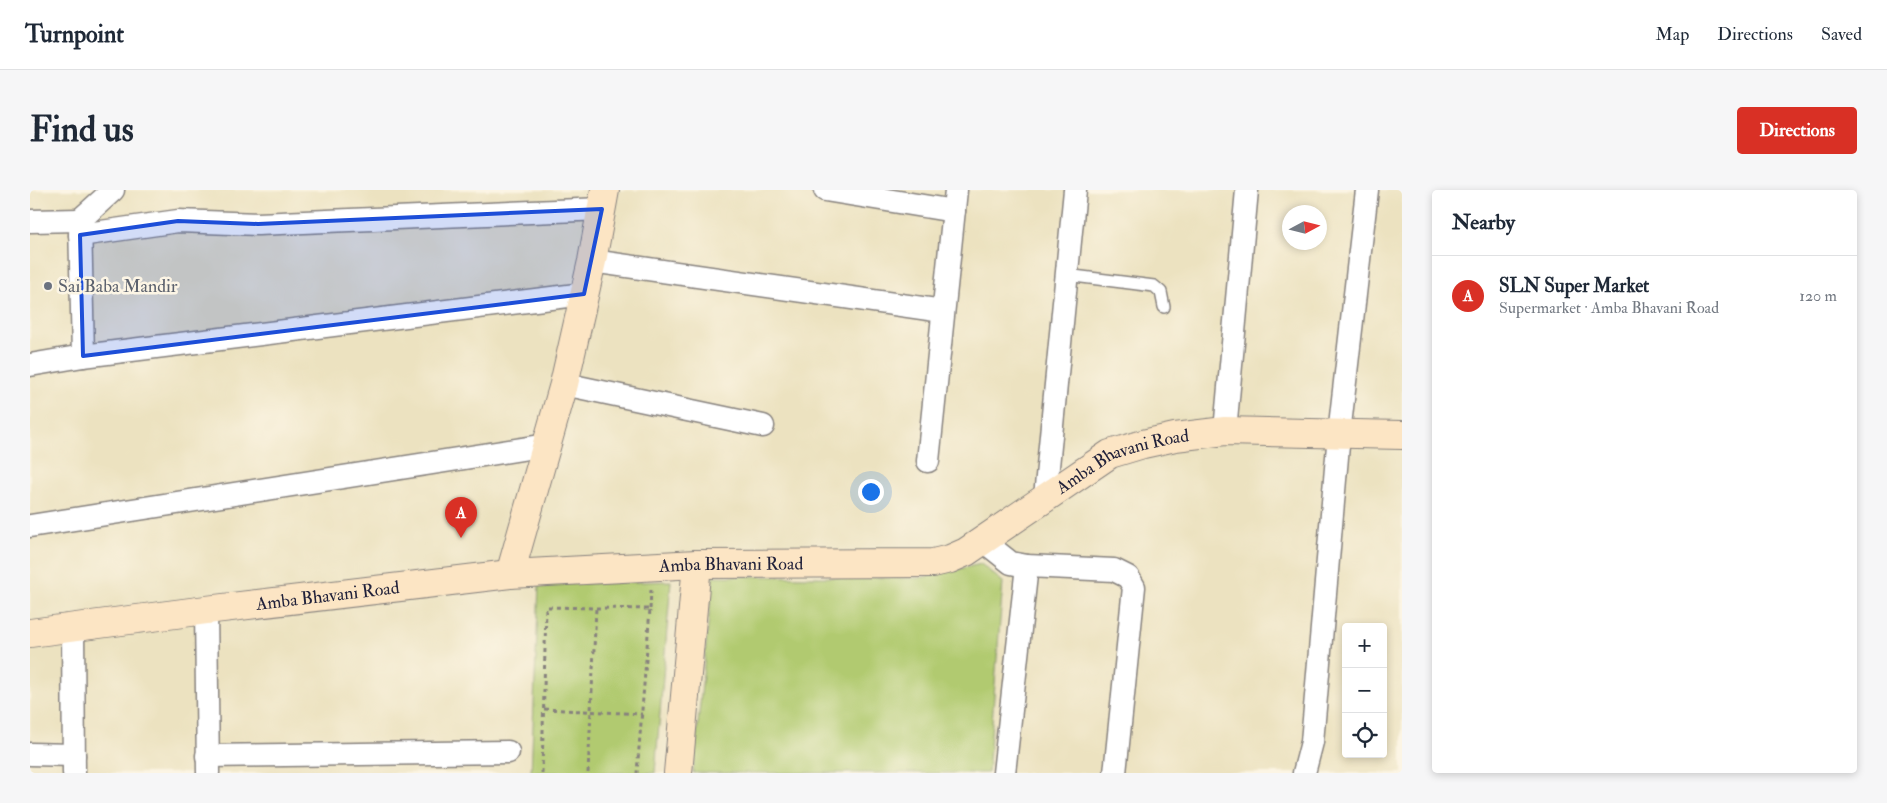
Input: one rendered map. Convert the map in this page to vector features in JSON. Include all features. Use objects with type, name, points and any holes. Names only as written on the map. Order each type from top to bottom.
[{"type":"street","points":[[83,356],[80,228],[113,190]]},
{"type":"street","points":[[825,190],[955,201],[928,461]]},
{"type":"street","points":[[1045,497],[1075,190]]},
{"type":"street","points":[[1225,431],[1248,190]]},
{"type":"street","points":[[1304,773],[1312,742],[1339,434],[1367,190]]},
{"type":"street","points":[[30,221],[80,228],[178,221],[258,224],[603,200],[592,261],[564,384],[510,574]]},
{"type":"street","points":[[592,261],[943,312]]},
{"type":"street","points":[[30,366],[83,356],[584,294]]},
{"type":"street","points":[[564,384],[763,426]]},
{"type":"street","name":"Amba Bhavani Road","points":[[30,633],[510,574],[697,564],[933,563],[950,559],[966,552],[1110,454],[1143,444],[1175,437],[1225,431],[1402,435]]},
{"type":"street","points":[[30,526],[547,445]]},
{"type":"street","points":[[982,540],[1011,563],[1027,566],[1114,570],[1128,577],[1134,587],[1115,773]]},
{"type":"street","points":[[678,773],[697,564]]},
{"type":"street","points":[[1004,773],[1027,566]]},
{"type":"street","points":[[206,610],[208,765],[508,752]]},
{"type":"street","points":[[30,754],[74,764],[73,627]]},
{"type":"lane","points":[[1066,275],[1154,286],[1161,292],[1164,306]]},
{"type":"path","points":[[542,773],[546,607],[650,609],[637,773]]},
{"type":"path","points":[[588,773],[596,608]]},
{"type":"path","points":[[544,709],[642,714]]},
{"type":"highlighted area","points":[[602,209],[584,294],[83,356],[80,235],[178,221],[258,224]]},
{"type":"green space","points":[[981,564],[1003,582],[988,773],[693,773],[713,576],[919,578]]},
{"type":"green space","points":[[671,581],[655,773],[531,773],[539,585]]},
{"type":"place","name":"Sai Baba Mandir","points":[[48,286]]},
{"type":"place","name":"SLN Super Market","points":[[461,538]]}]
